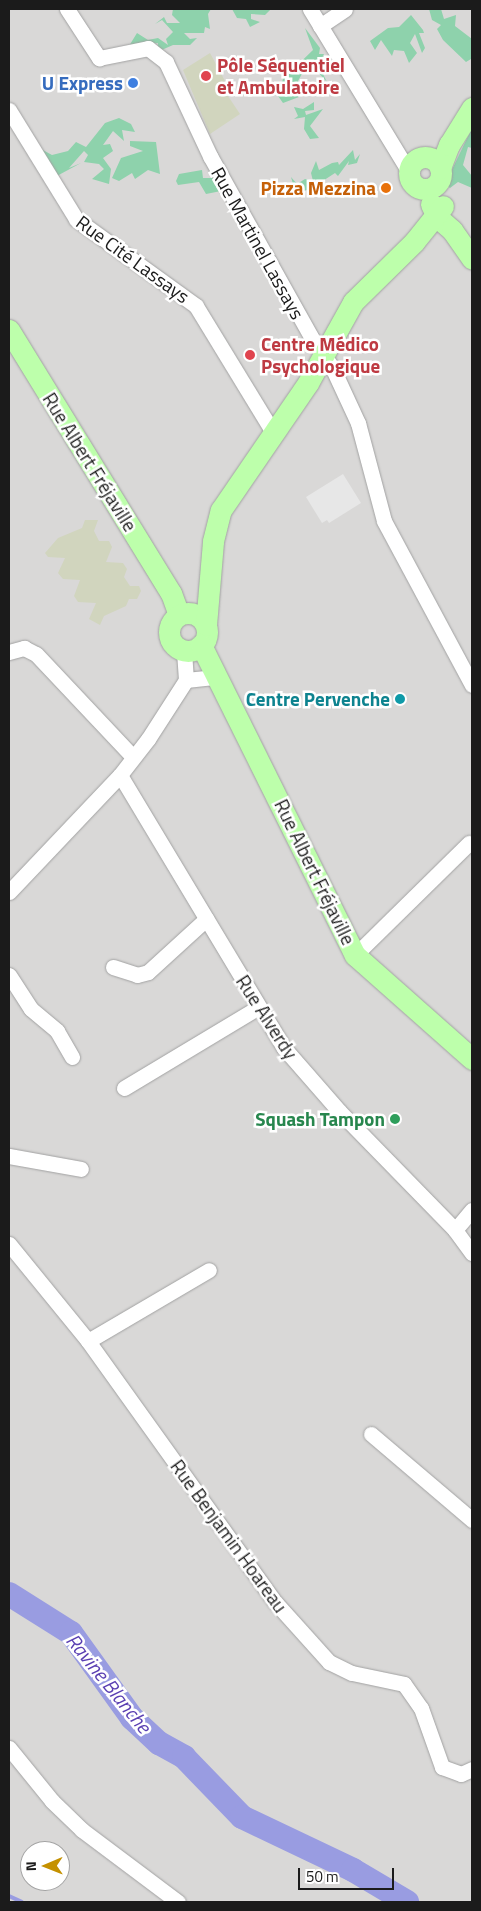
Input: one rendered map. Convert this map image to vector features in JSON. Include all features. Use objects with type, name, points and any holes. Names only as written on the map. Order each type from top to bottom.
[{"type":"street","name":"Rue Martinel Lassays","points":[[67,9],[94,53],[106,58],[148,48],[160,54],[210,156],[323,356],[358,423],[384,521],[472,685]]},
{"type":"street","points":[[310,9],[320,26],[428,174],[444,218],[472,259]]},
{"type":"street","points":[[320,26],[345,9]]},
{"type":"street","points":[[428,174],[472,108]]},
{"type":"street","name":"Rue Cité Lassays","points":[[9,110],[76,219],[196,306],[273,432]]},
{"type":"street","points":[[9,892],[120,775],[188,679],[195,629],[221,510],[323,356],[362,291],[444,218]]},
{"type":"street","name":"Rue Albert Fréjaville","points":[[9,330],[195,629],[216,677],[355,955],[472,1059]]},
{"type":"street","points":[[9,652],[30,650],[134,757]]},
{"type":"street","points":[[188,679],[216,677]]},
{"type":"street","name":"Rue Alverdy","points":[[120,775],[284,1048],[339,1111],[455,1230],[472,1254]]},
{"type":"street","points":[[355,955],[469,843]]},
{"type":"street","points":[[113,967],[137,975],[148,972],[206,919]]},
{"type":"street","points":[[9,975],[31,1009],[57,1031],[72,1057]]},
{"type":"street","points":[[124,1088],[259,1007]]},
{"type":"street","points":[[9,1156],[81,1169]]},
{"type":"street","points":[[455,1230],[472,1210]]},
{"type":"street","name":"Rue Benjamin Hoareau","points":[[10,1250],[88,1341],[274,1602],[339,1668],[404,1684],[421,1708],[442,1767],[461,1774],[472,1769]]},
{"type":"street","points":[[88,1341],[209,1270]]},
{"type":"street","points":[[371,1434],[472,1520]]},
{"type":"street","points":[[9,1748],[52,1801],[82,1830],[178,1902]]},
{"type":"shaded area","points":[[9,9],[472,9],[472,1902],[9,1902]]},
{"type":"shaded area","points":[[343,474],[361,503],[329,523],[327,520],[322,523],[306,497]]},
{"type":"green space","points":[[173,9],[211,9],[208,14],[210,29],[205,27],[204,33],[184,33],[190,39],[197,38],[190,45],[173,45],[157,52],[158,43],[129,46],[137,33],[148,40],[158,38],[168,45],[166,39],[173,32],[162,20],[155,24],[164,17],[167,23],[180,23],[172,15]]},
{"type":"green space","points":[[232,9],[271,9],[265,15],[251,14],[251,19],[260,22],[250,27],[246,19],[237,18]]},
{"type":"green space","points":[[429,9],[441,9],[444,19],[456,15],[455,26],[472,39],[472,65],[471,59],[466,62],[443,40],[437,29],[441,25],[432,20]]},
{"type":"green space","points":[[411,15],[424,33],[419,33],[425,48],[422,53],[415,34],[410,43],[417,53],[409,63],[404,51],[394,50],[392,56],[381,40],[375,50],[370,41],[388,28],[399,27]]},
{"type":"green space","points":[[305,28],[320,48],[319,54],[324,54],[320,62],[330,63],[332,70],[326,68],[322,72],[327,82],[314,68],[303,72],[298,81],[301,88],[291,89],[287,83],[283,90],[299,97],[283,103],[278,96],[283,79],[313,50]]},
{"type":"green space","points":[[314,102],[314,110],[305,111],[306,115],[323,109],[310,126],[319,138],[310,139],[304,129],[305,117],[294,119],[298,116],[294,107],[303,109]]},
{"type":"green space","points":[[119,118],[131,124],[135,132],[122,130],[124,141],[113,131],[103,145],[110,144],[113,151],[103,158],[111,169],[109,184],[92,179],[104,169],[99,164],[84,162],[88,155],[84,151],[69,168],[81,163],[55,177],[41,149],[52,155],[68,151],[76,142],[86,147],[105,123]]},
{"type":"green space","points":[[472,128],[472,148],[468,147],[463,165],[472,176],[472,188],[458,182],[450,188],[445,184]]},
{"type":"green space","points":[[130,141],[156,142],[160,174],[148,170],[135,179],[132,173],[119,181],[112,178],[121,158],[143,151],[130,146]]},
{"type":"green space","points":[[353,150],[355,160],[360,154],[357,163],[348,165],[349,161],[338,176],[335,173],[309,190],[295,191],[291,177],[297,184],[305,179],[313,181],[311,173],[316,161],[319,170],[332,163],[338,162],[339,165]]},
{"type":"green space","points":[[202,170],[203,178],[214,178],[221,191],[206,194],[199,182],[178,185],[176,181],[179,174]]},
{"type":"building","points":[[210,53],[225,81],[220,84],[240,114],[210,134],[183,70]]},
{"type":"building","points":[[85,520],[98,520],[94,531],[99,541],[109,541],[112,547],[106,562],[123,563],[127,569],[124,577],[130,586],[139,586],[141,591],[137,599],[129,599],[126,606],[104,616],[100,625],[89,619],[96,603],[78,602],[74,596],[80,580],[63,579],[58,573],[65,558],[48,557],[45,553],[58,538],[82,528]]},
{"type":"waterway","name":"Ravine Blanche","points":[[9,1594],[71,1633],[132,1718],[159,1743],[184,1757],[242,1817],[353,1870],[407,1902]]},
{"type":"waterway","points":[[9,1896],[22,1902]]},
{"type":"place","name":"Pôle Séquentiel et Ambulatoire","points":[[206,76]]},
{"type":"place","name":"U Express","points":[[133,83]]},
{"type":"place","name":"Pizza Mezzina","points":[[386,188]]},
{"type":"place","name":"Centre Médico Psychologique","points":[[250,355]]},
{"type":"place","name":"Centre Pervenche","points":[[400,699]]},
{"type":"place","name":"Squash Tampon","points":[[395,1119]]}]
